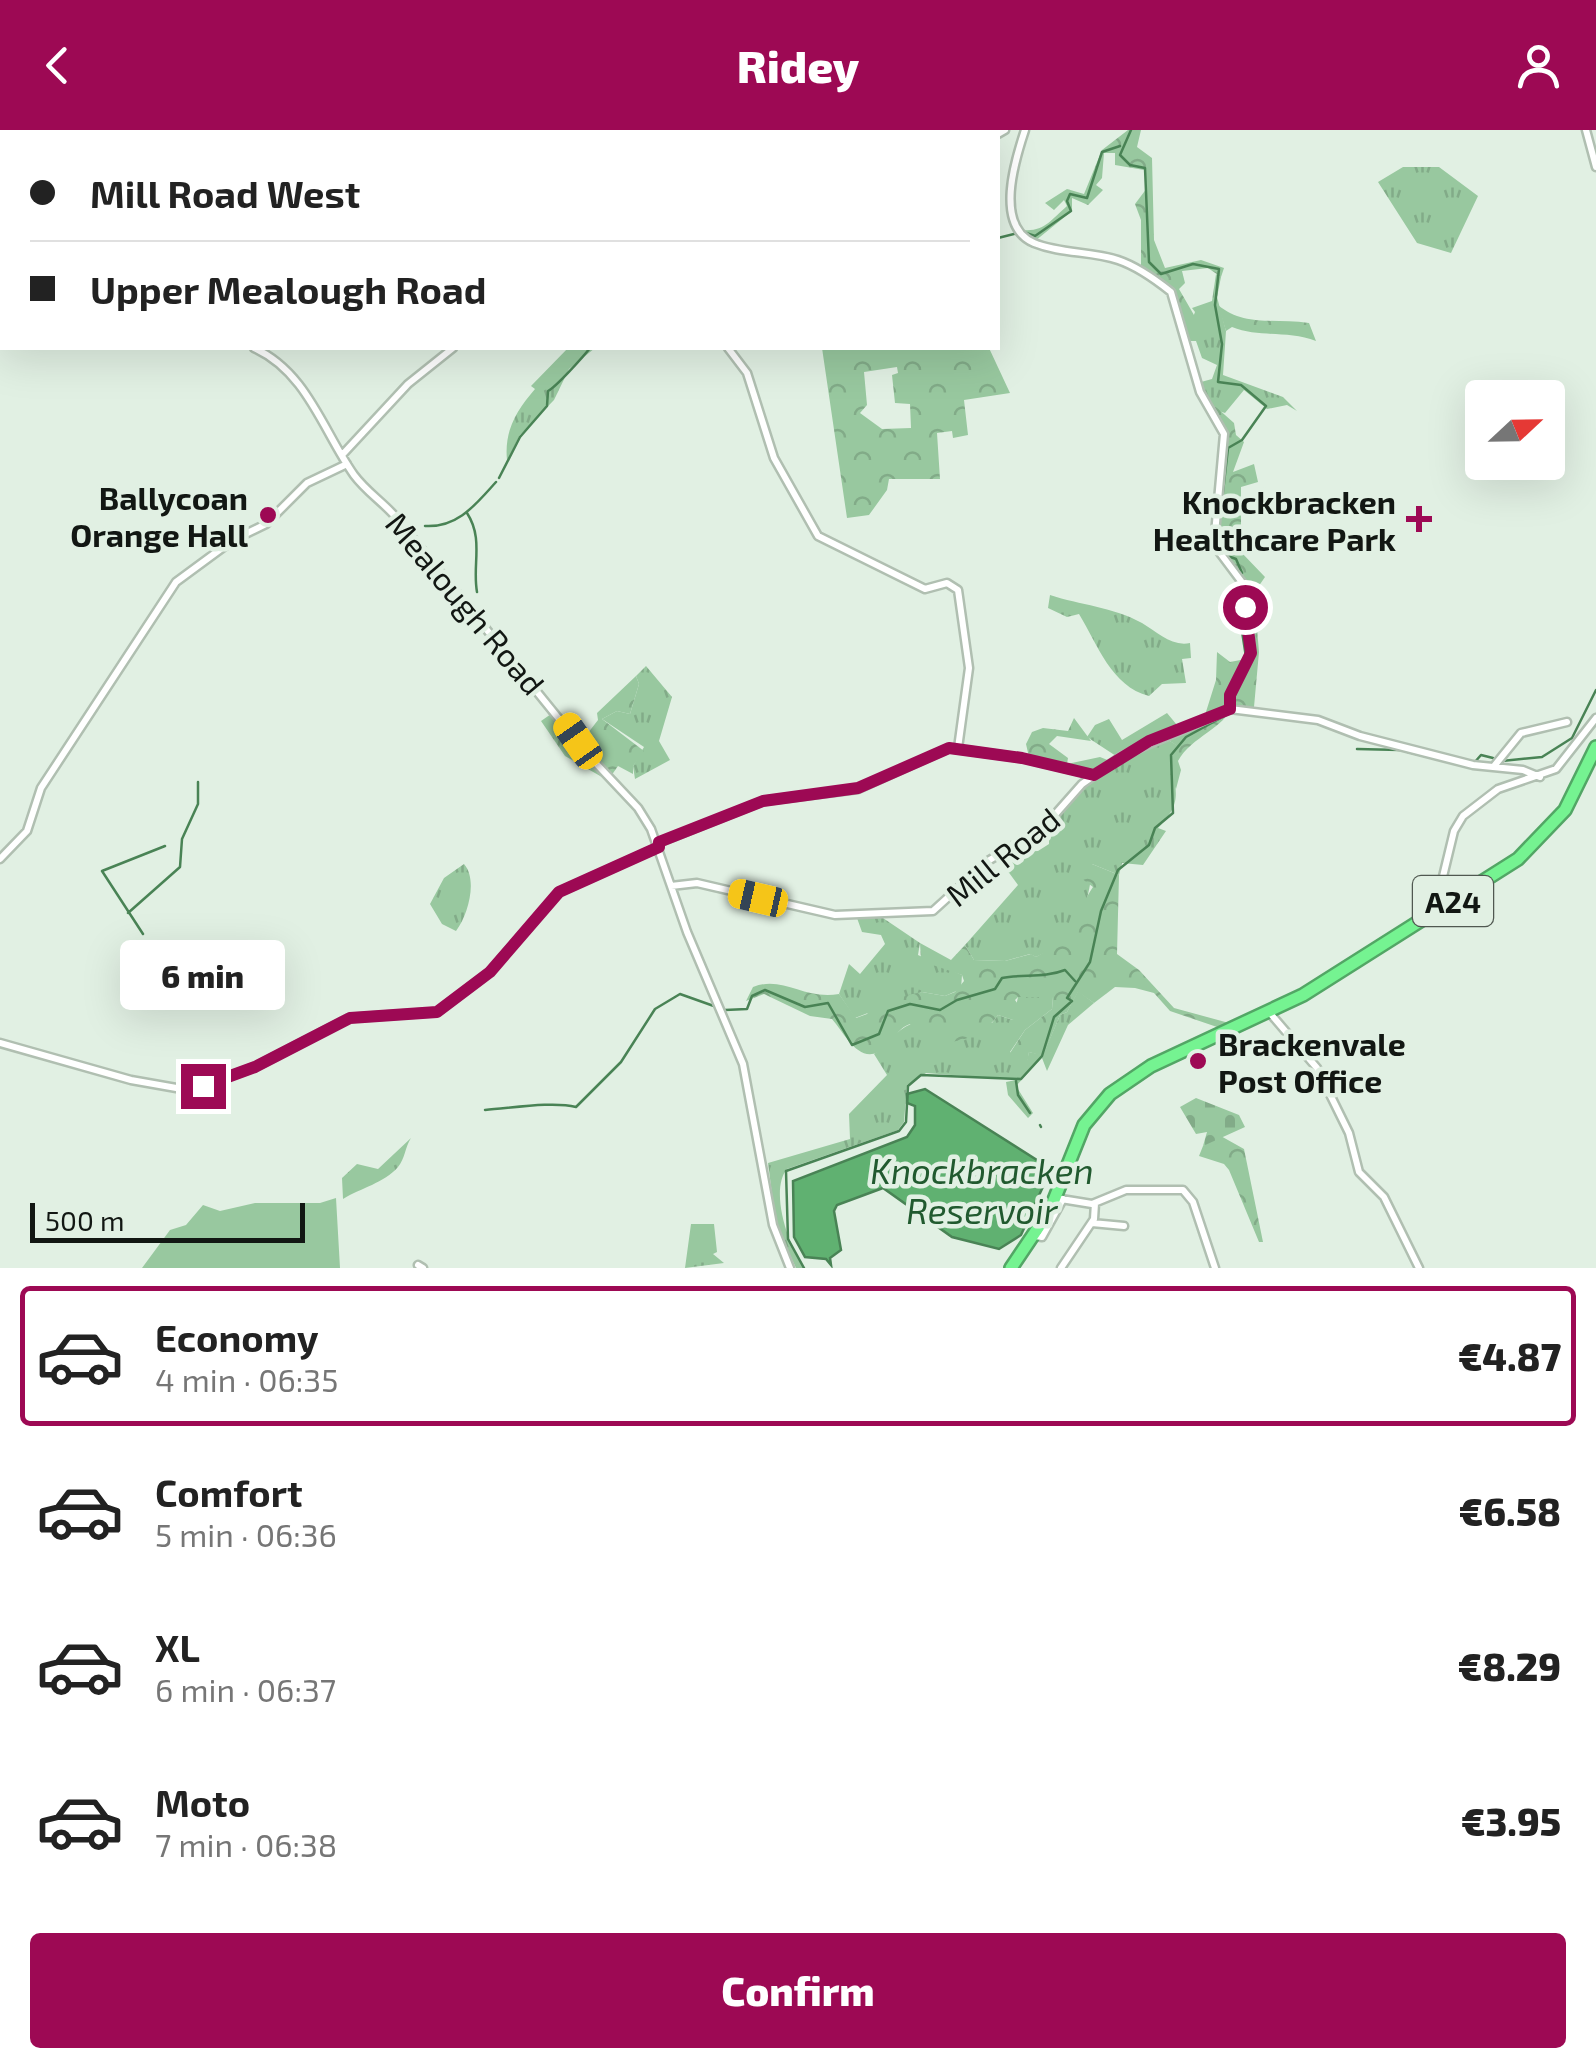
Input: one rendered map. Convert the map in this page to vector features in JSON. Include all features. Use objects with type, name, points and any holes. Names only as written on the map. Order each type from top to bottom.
[{"type":"highway","name":"A24","points":[[1120,1086],[1230,1034],[1518,859],[1544,836],[1572,798],[1596,746]]},
{"type":"highway","name":"A24","points":[[1010,1268],[1059,1198],[1084,1125],[1120,1086],[1268,1012]]},
{"type":"highway","points":[[1186,1050],[1230,1034]]},
{"type":"street","points":[[1025,130],[1012,193],[1014,219],[1024,236],[1034,243],[1118,260],[1170,292],[1198,387],[1224,434],[1214,545],[1246,586],[1251,653],[1226,710]]},
{"type":"street","points":[[1586,130],[1596,167]]},
{"type":"street","name":"Mealough Road","points":[[258,350],[274,358],[293,377],[331,428],[347,464],[589,756],[638,808],[658,845],[746,1075],[773,1225],[790,1268]]},
{"type":"street","points":[[343,454],[408,384],[450,350]]},
{"type":"street","points":[[730,350],[748,372],[774,458],[818,536],[924,589],[947,583],[958,590],[969,668],[958,748]]},
{"type":"street","points":[[0,859],[28,831],[41,788],[176,582],[233,540],[266,524],[307,483],[347,464]]},
{"type":"street","name":"Mill Road","points":[[672,886],[697,883],[835,915],[933,911],[988,861],[1044,827],[1094,775],[1149,741],[1226,710],[1318,720],[1360,736],[1540,777]]},
{"type":"street","points":[[1444,906],[1439,893],[1460,821],[1492,793],[1540,777],[1568,758],[1596,718]]},
{"type":"street","points":[[1495,766],[1519,734],[1563,725]]},
{"type":"street","points":[[0,1043],[131,1080],[182,1089],[203,1086],[255,1067],[350,1018],[437,1012],[490,972],[559,892],[763,801],[858,788],[934,752],[958,748],[1094,775]]},
{"type":"street","points":[[1268,1012],[1317,1068],[1349,1133],[1359,1172],[1387,1203],[1419,1268]]},
{"type":"street","points":[[1059,1198],[1095,1204],[1126,1190],[1180,1190],[1192,1202],[1216,1268]]},
{"type":"street","points":[[1062,1268],[1092,1222],[1095,1204]]},
{"type":"street","points":[[1092,1222],[1102,1227],[1124,1226]]},
{"type":"green space","points":[[1128,130],[1141,130],[1137,147],[1152,158],[1154,240],[1165,268],[1201,260],[1224,268],[1221,277],[1208,268],[1182,271],[1185,283],[1179,289],[1198,322],[1192,336],[1184,341],[1177,301],[1141,268],[1141,220],[1135,204],[1147,188],[1144,170],[1115,165],[1115,153],[1104,153],[1102,178],[1096,185],[1103,190],[1088,205],[1072,198],[1072,211],[1035,241],[1023,230],[1042,227],[1052,220],[1067,206],[1064,200],[1054,210],[1045,203],[1067,189],[1084,194],[1102,150]]},
{"type":"green space","points":[[1403,167],[1439,167],[1478,196],[1451,253],[1417,243],[1378,182]]},
{"type":"green space","points":[[1216,274],[1221,277],[1217,297],[1226,331],[1223,375],[1283,397],[1297,411],[1287,405],[1267,409],[1244,390],[1225,413],[1210,408],[1201,382],[1212,379],[1217,365],[1202,358],[1196,341],[1184,341],[1195,312],[1192,308],[1212,301]]},
{"type":"green space","points":[[1218,305],[1249,319],[1309,323],[1316,341],[1232,327],[1226,331]]},
{"type":"green space","points":[[566,350],[593,350],[569,369],[554,400],[520,435],[507,460],[510,430],[535,389],[531,386]]},
{"type":"green space","points":[[822,350],[990,350],[1010,393],[964,400],[968,435],[953,438],[952,431],[937,433],[940,479],[889,479],[887,490],[869,515],[847,518]],"holes":[[[897,367],[898,373],[892,375],[895,403],[910,404],[911,428],[882,429],[860,413],[867,405],[864,372]]]},
{"type":"green space","points":[[1216,407],[1234,423],[1236,435],[1244,442],[1233,472],[1254,464],[1258,482],[1241,487],[1241,552],[1265,577],[1254,593],[1259,652],[1254,707],[1231,707],[1222,720],[1191,745],[1178,761],[1181,770],[1176,789],[1170,776],[1179,747],[1159,734],[1205,715],[1216,680],[1217,652],[1230,662],[1251,658],[1248,592],[1214,544],[1226,435],[1210,408]]},
{"type":"green space","points":[[1050,595],[1120,613],[1171,641],[1190,643],[1191,658],[1182,659],[1186,683],[1162,684],[1149,696],[1136,691],[1115,674],[1079,614],[1067,617],[1048,608]]},
{"type":"green space","points":[[646,666],[672,697],[659,741],[670,760],[635,779],[633,766],[644,747],[602,719],[617,711],[630,714],[639,684],[636,676]]},
{"type":"green space","points":[[636,676],[639,684],[630,714],[617,711],[602,719],[644,751],[633,766],[633,774],[618,766],[611,776],[581,742],[598,720],[597,713]]},
{"type":"green space","points":[[554,712],[609,781],[565,756],[541,721]]},
{"type":"green space","points":[[1167,713],[1177,725],[1116,756],[1087,737],[1095,725],[1109,719],[1122,740]]},
{"type":"green space","points":[[1074,718],[1091,741],[1057,736],[1049,744],[1068,758],[1067,764],[1100,757],[1110,761],[1096,772],[1029,757],[1026,744],[1032,732],[1043,728],[1068,731]]},
{"type":"green space","points":[[1163,737],[1180,747],[1176,799],[1158,828],[1166,831],[1143,865],[1122,863],[1119,875],[1092,864],[1079,924],[1071,938],[1059,946],[1036,957],[1030,954],[1005,961],[974,960],[965,945],[1018,885],[1007,870],[1015,852],[1038,851],[1049,844],[1049,828],[1087,785]]},
{"type":"green space","points":[[464,864],[470,879],[470,898],[456,931],[442,924],[430,904],[444,878]]},
{"type":"green space","points":[[1092,864],[1119,875],[1117,954],[1139,970],[1174,1008],[1229,1023],[1220,1028],[1170,1011],[1154,993],[1135,988],[1115,987],[1094,1003],[1078,992],[1067,1012],[1060,1015],[1043,1056],[1029,1052],[1027,1065],[1013,1076],[1021,1062],[1010,1053],[1025,1030],[1052,1009],[1053,997],[1018,997],[1015,1000],[1023,1011],[1021,1017],[1013,1020],[998,1015],[979,1032],[955,1041],[930,1039],[910,1024],[887,1046],[869,1054],[855,1048],[832,1019],[810,1016],[764,994],[746,1001],[753,987],[764,984],[815,994],[839,994],[856,1018],[867,1014],[875,1002],[922,992],[945,996],[955,992],[964,981],[962,975],[921,961],[920,943],[951,960],[965,945],[974,960],[1005,961],[1031,954],[1036,957],[1071,933],[1093,887],[1077,875],[1078,869]]},
{"type":"green space","points":[[857,918],[883,918],[920,943],[918,955],[962,975],[961,989],[945,996],[922,992],[855,1018],[839,994],[849,964],[860,974],[885,944],[881,935],[862,932]]},
{"type":"green space","points":[[1078,991],[1094,1003],[1068,1025],[1047,1071],[1042,1058],[1016,1086],[1033,1113],[1028,1118],[1008,1095],[1006,1082],[1016,1080],[926,1073],[907,1085],[904,1122],[898,1130],[787,1169],[780,1191],[781,1205],[788,1234],[805,1268],[796,1268],[776,1225],[768,1163],[850,1139],[849,1114],[887,1075],[874,1054],[911,1024],[992,1023],[998,1015],[1013,1020],[1018,997],[1053,997],[1052,1009],[1025,1030],[1010,1052],[1026,1065],[1029,1052],[1043,1055],[1060,1015],[1067,1012]]},
{"type":"green space","points":[[1196,1098],[1239,1115],[1245,1127],[1203,1146],[1207,1132],[1196,1134],[1180,1107]]},
{"type":"green space","points":[[1219,1135],[1244,1149],[1263,1242],[1259,1242],[1229,1170],[1224,1164],[1199,1156],[1203,1146]]},
{"type":"green space","points":[[411,1138],[392,1173],[343,1199],[342,1178],[357,1164],[378,1169]]},
{"type":"green space","points":[[336,1198],[340,1268],[142,1268],[170,1230],[186,1225],[203,1205],[220,1211],[255,1203],[320,1203]]},
{"type":"green space","points":[[691,1224],[714,1224],[717,1252],[713,1254],[724,1263],[685,1268]]},
{"type":"water","name":"Knockbracken Reservoir","points":[[925,1089],[1051,1169],[1021,1235],[999,1249],[952,1237],[883,1188],[837,1205],[834,1211],[841,1250],[830,1258],[831,1265],[826,1259],[805,1257],[794,1237],[793,1181],[907,1137],[915,1125],[915,1106],[907,1103],[907,1094]]},
{"type":"waterway","points":[[1131,130],[1120,155],[1130,165],[1145,168],[1149,262],[1161,274],[1193,264],[1219,269],[1215,305],[1222,344],[1218,382],[1241,385],[1266,406],[1242,440],[1228,448],[1220,518]]},
{"type":"waterway","points":[[1026,233],[1035,236],[1071,211],[1067,201],[1070,194],[1087,198],[1102,152],[1120,146]]},
{"type":"waterway","points":[[1000,238],[1018,233]]},
{"type":"waterway","points":[[499,478],[520,437],[547,406],[548,391],[588,350]]},
{"type":"waterway","points":[[425,526],[457,519],[496,482]]},
{"type":"waterway","points":[[467,513],[475,533],[477,592]]},
{"type":"waterway","points":[[1225,555],[1236,559],[1242,573]]},
{"type":"waterway","points":[[1242,589],[1239,612],[1246,657]]},
{"type":"waterway","points":[[1227,706],[1236,677]]},
{"type":"waterway","points":[[1502,761],[1542,757],[1572,738],[1596,690]]},
{"type":"waterway","points":[[804,1268],[788,1239],[786,1171],[899,1131],[906,1122],[908,1086],[921,1075],[1021,1079],[1042,1056],[1054,1017],[1072,1001],[1067,998],[1090,962],[1101,911],[1118,870],[1149,845],[1155,828],[1173,813],[1171,755],[1186,737],[1228,714]]},
{"type":"waterway","points":[[1357,749],[1400,750]]},
{"type":"waterway","points":[[1408,752],[1444,761]]},
{"type":"waterway","points":[[1474,763],[1481,755],[1493,758]]},
{"type":"waterway","points":[[128,913],[180,867],[182,839],[198,804],[198,782]]},
{"type":"waterway","points":[[143,934],[102,871],[165,846]]},
{"type":"waterway","points":[[485,1110],[544,1105],[576,1107],[621,1062],[655,1009],[680,994],[725,1010],[747,1009],[752,996],[765,990],[805,1007],[828,1003],[852,1045],[879,1034],[888,1011],[910,1004],[940,1010],[957,1000],[995,989],[1002,978],[1065,970],[1075,981]]},
{"type":"waterway","points":[[1016,1081],[1018,1095],[1030,1113]]},
{"type":"place","name":"Ballycoan Orange Hall","points":[[268,515]]},
{"type":"place","name":"Knockbracken Healthcare Park","points":[[1419,519]]},
{"type":"place","name":"Brackenvale Post Office","points":[[1198,1061]]},
{"type":"route","points":[[203,1086],[255,1067],[340,1021],[361,1016],[400,1018],[437,1012],[490,972],[559,892],[727,813],[783,796],[858,788],[949,748],[1022,758],[1094,775],[1134,748],[1230,709],[1230,695],[1251,653],[1245,607]]}]
